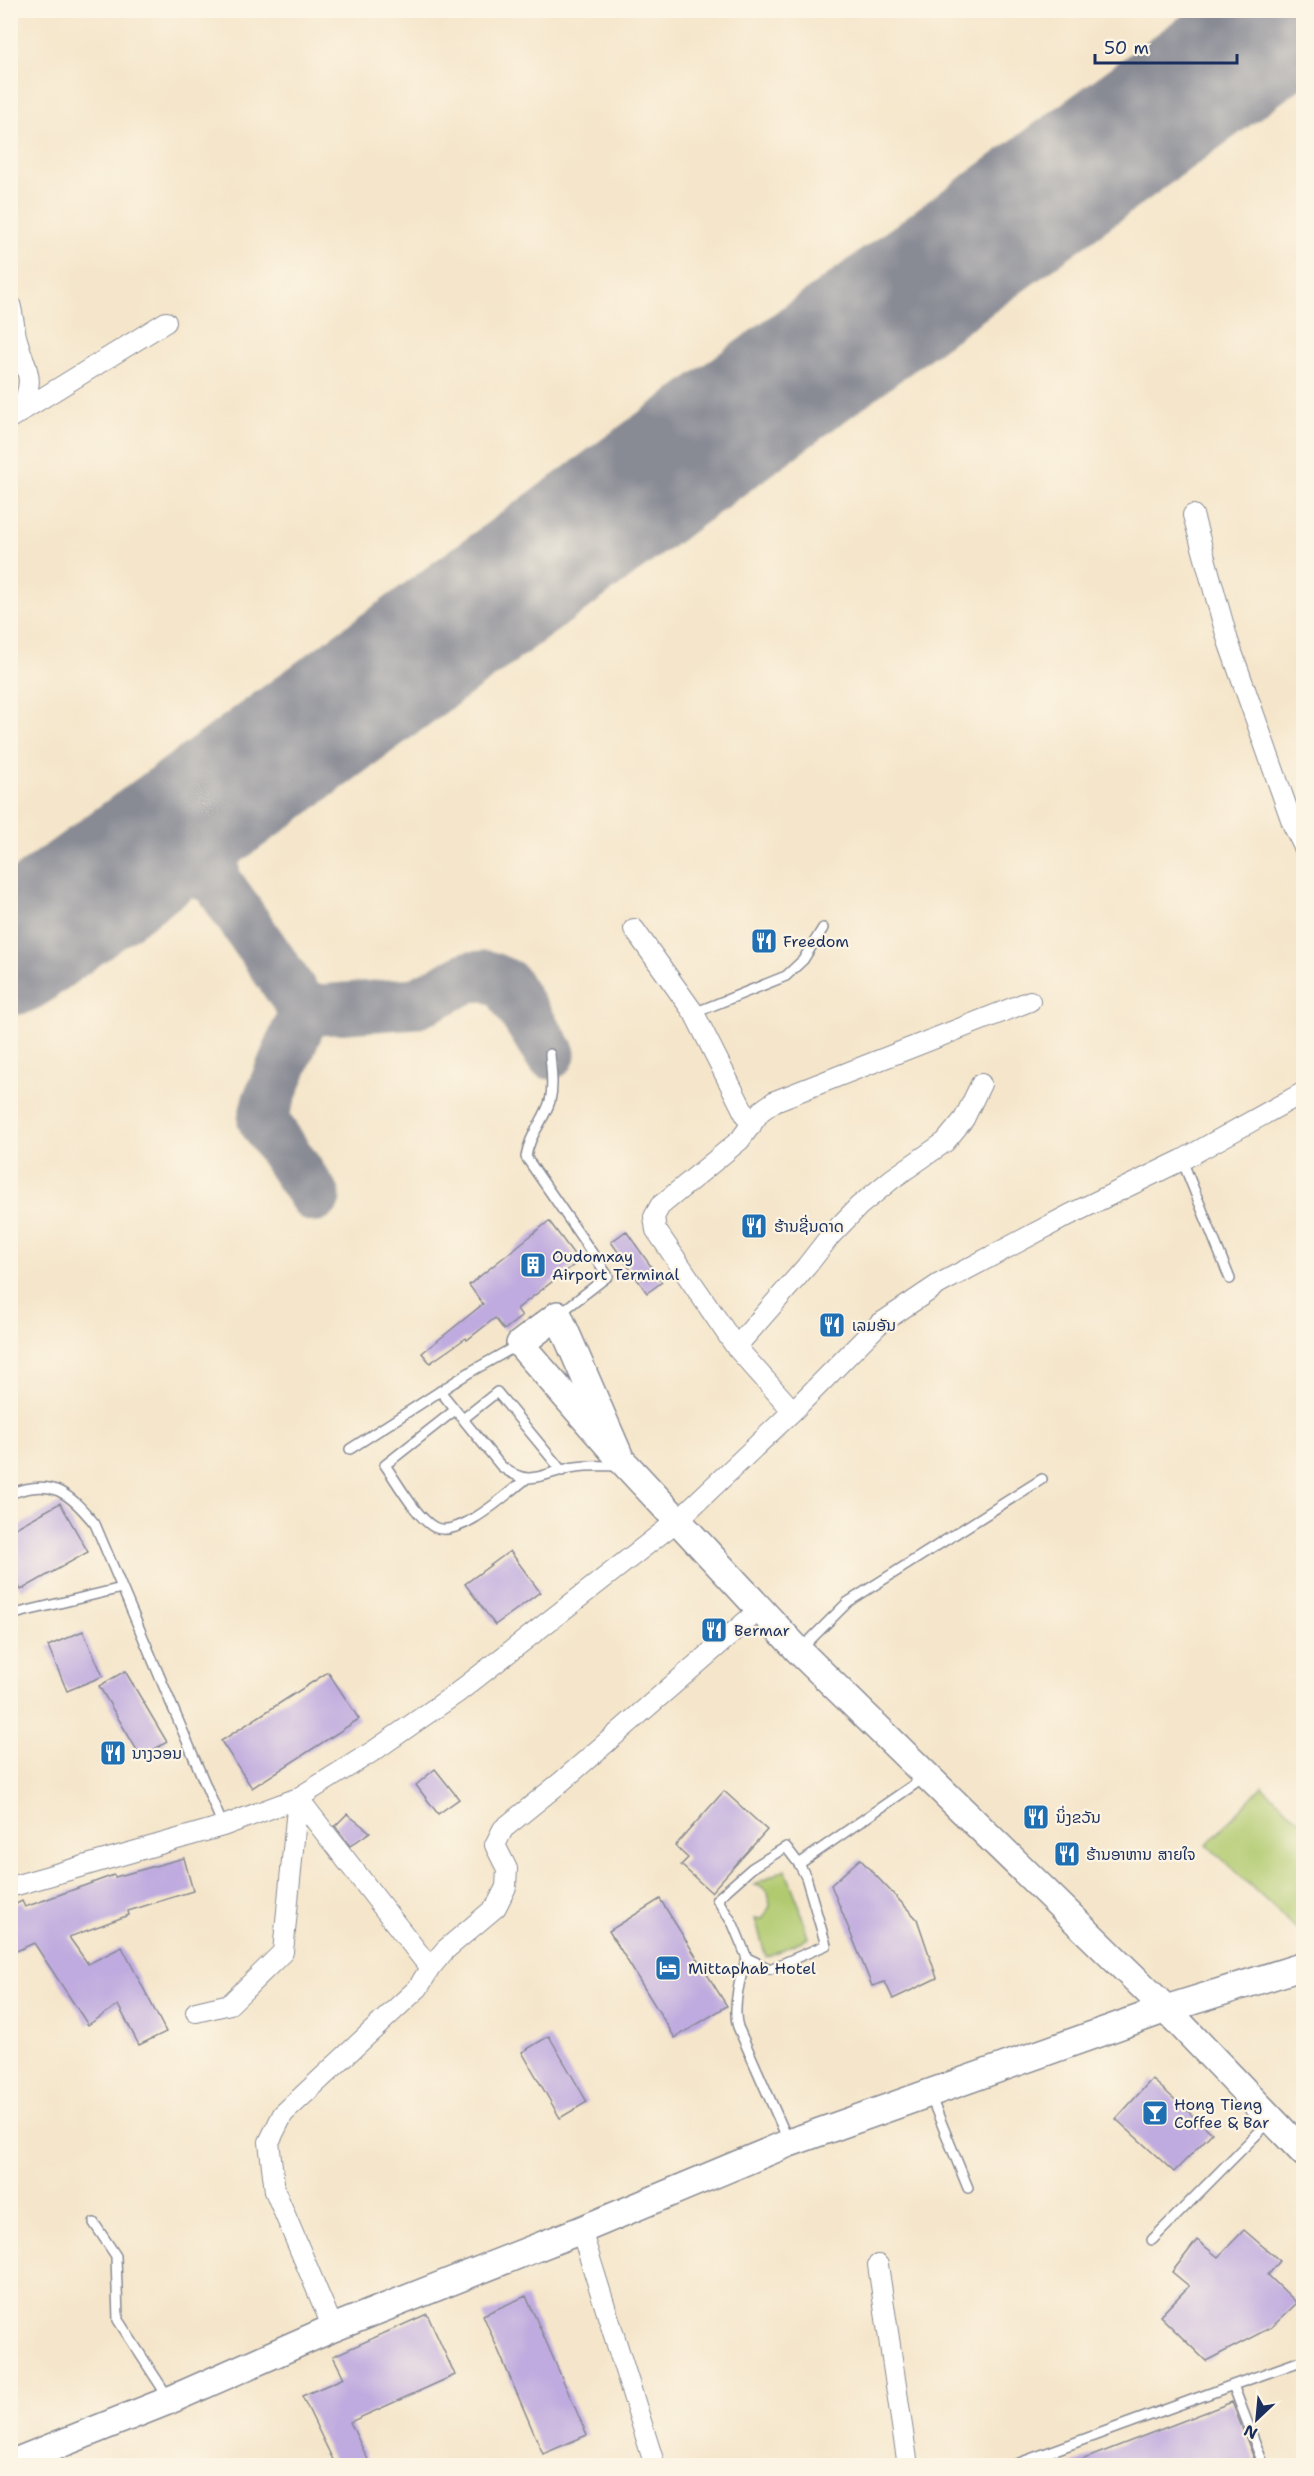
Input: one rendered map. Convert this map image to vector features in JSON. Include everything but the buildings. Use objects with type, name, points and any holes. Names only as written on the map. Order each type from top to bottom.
[{"type":"street","points":[[10,304],[17,337],[28,365],[30,390],[15,415]]},
{"type":"street","points":[[15,415],[166,322]]},
{"type":"street","points":[[1193,515],[1228,641],[1293,825],[1304,847]]},
{"type":"street","points":[[634,929],[694,1013],[751,1126]]},
{"type":"street","points":[[793,1411],[736,1347],[656,1230],[654,1217],[660,1206],[740,1140],[761,1112],[776,1101],[1030,1001]]},
{"type":"street","points":[[736,1347],[831,1236],[860,1206],[892,1179],[945,1142],[964,1119],[981,1084]]},
{"type":"street","points":[[10,1887],[223,1826],[298,1798],[375,1750],[458,1693],[676,1521],[793,1411],[878,1326],[939,1284],[1069,1215],[1182,1160],[1304,1092]]},
{"type":"street","points":[[624,1463],[558,1315],[520,1344],[624,1463],[759,1610],[1166,2009],[1304,2153]]},
{"type":"street","points":[[333,2328],[275,2191],[269,2142],[283,2114],[418,1988],[430,1968],[445,1950],[496,1907],[506,1887],[507,1869],[495,1845],[503,1829],[561,1782],[759,1610]]},
{"type":"street","points":[[298,1798],[430,1968]]},
{"type":"street","points":[[196,2012],[230,2004],[283,1952],[298,1798]]},
{"type":"street","points":[[10,2464],[170,2400],[333,2328],[581,2230],[789,2143],[1166,2009],[1304,1966]]},
{"type":"street","points":[[581,2230],[655,2466]]},
{"type":"street","points":[[878,2265],[908,2466]]},
{"type":"lane","points":[[694,1013],[786,976],[803,960],[823,928]]},
{"type":"lane","points":[[550,1054],[553,1083],[550,1102],[532,1134],[526,1156],[608,1276],[558,1315]]},
{"type":"lane","points":[[1182,1160],[1230,1280]]},
{"type":"lane","points":[[350,1449],[440,1391],[520,1344]]},
{"type":"lane","points":[[440,1391],[501,1466],[513,1476],[526,1479]]},
{"type":"lane","points":[[463,1419],[497,1392],[562,1471]]},
{"type":"lane","points":[[455,1410],[385,1465],[423,1518],[435,1528],[446,1531],[460,1527],[526,1479],[574,1467],[624,1463]]},
{"type":"lane","points":[[800,1651],[848,1602],[1042,1479]]},
{"type":"lane","points":[[10,1494],[21,1489],[50,1487],[74,1499],[95,1524],[223,1826]]},
{"type":"lane","points":[[10,1616],[122,1588]]},
{"type":"lane","points":[[799,1864],[927,1776]]},
{"type":"lane","points":[[786,1846],[799,1864],[806,1877],[826,1945],[770,1969],[747,1959],[733,1924],[717,1899],[752,1868],[786,1846]]},
{"type":"lane","points":[[747,1959],[740,1974],[740,1990],[734,2011],[735,2019],[789,2143]]},
{"type":"lane","points":[[929,2093],[968,2188]]},
{"type":"lane","points":[[1152,2240],[1272,2120]]},
{"type":"lane","points":[[94,2223],[116,2256],[118,2320],[170,2400]]},
{"type":"lane","points":[[1011,2466],[1304,2360]]},
{"type":"lane","points":[[1233,2385],[1264,2466]]},
{"type":"green space","points":[[1262,1786],[1303,1824],[1303,1935],[1207,1845]]},
{"type":"green space","points":[[785,1869],[799,1905],[808,1938],[766,1957],[755,1919],[762,1920],[770,1906],[768,1892],[754,1885]]},
{"type":"taxiway","points":[[227,793],[212,842],[215,879],[305,1011]]},
{"type":"taxiway","points":[[107,881],[136,871],[160,867],[185,870],[215,879]]},
{"type":"taxiway","points":[[305,1011],[417,1003],[468,977],[487,976],[506,984],[550,1054]]},
{"type":"taxiway","points":[[305,1011],[267,1103],[263,1120],[315,1197]]},
{"type":"runway","points":[[10,951],[1299,10]]},
{"type":"place","name":"Freedom","points":[[764,941]]},
{"type":"place","name":"ຮ້ານຊີ່ນດາດ","points":[[754,1226]]},
{"type":"place","name":"Oudomxay Airport Terminal","points":[[533,1265]]},
{"type":"place","name":"ເລມອັນ","points":[[832,1325]]},
{"type":"place","name":"Bermar","points":[[714,1630]]},
{"type":"place","name":"ນາງວອນ","points":[[113,1753]]},
{"type":"place","name":"ນິ່ງຂວັນ","points":[[1036,1817]]},
{"type":"place","name":"ຮ້ານອາຫານ ສາຍໃຈ","points":[[1067,1854]]},
{"type":"place","name":"Mittaphab Hotel","points":[[668,1968]]},
{"type":"place","name":"Hong Tieng Coffee & Bar","points":[[1155,2113]]}]
